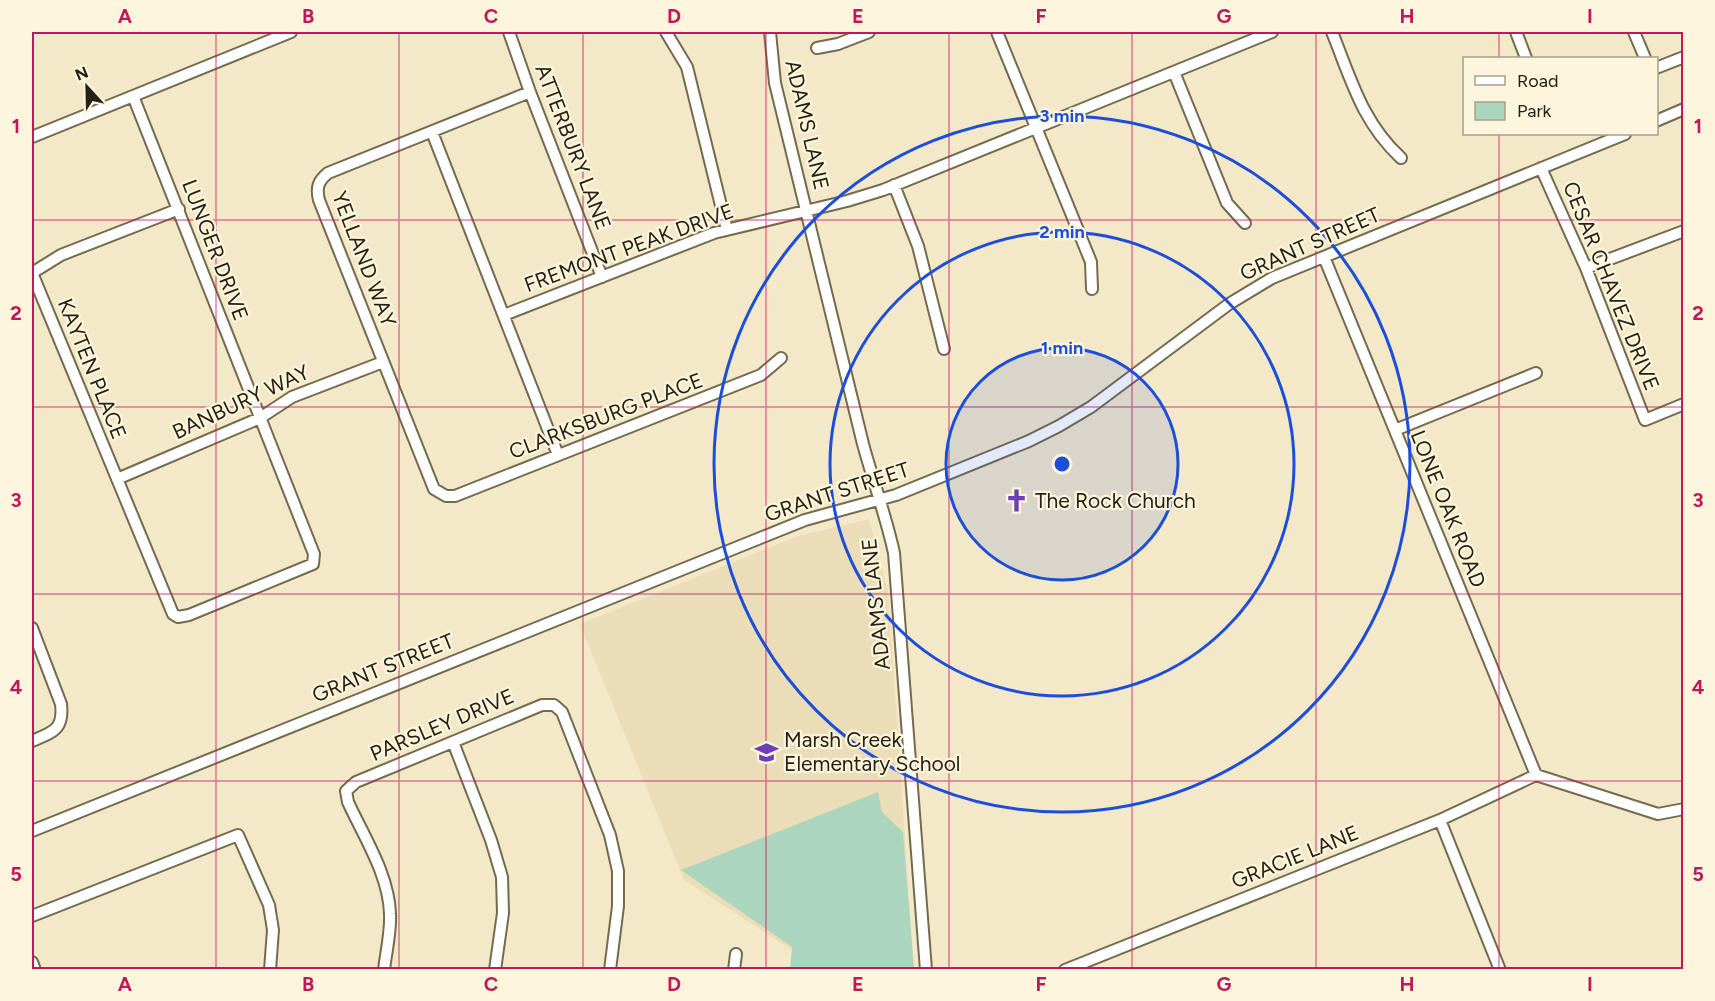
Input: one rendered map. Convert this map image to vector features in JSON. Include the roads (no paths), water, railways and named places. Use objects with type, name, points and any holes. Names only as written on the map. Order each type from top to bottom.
[{"type":"street","points":[[32,137],[291,32]]},
{"type":"street","name":"ATTERBURY LANE","points":[[509,32],[602,277]]},
{"type":"street","points":[[666,32],[687,67],[727,230]]},
{"type":"street","name":"ADAMS LANE","points":[[770,32],[775,83],[863,444],[894,553],[926,969]]},
{"type":"street","points":[[817,48],[838,44],[869,32]]},
{"type":"street","points":[[998,32],[1091,262],[1092,289]]},
{"type":"street","name":"FREMONT PEAK DRIVE","points":[[504,315],[714,233],[847,201],[894,185],[1272,32]]},
{"type":"street","points":[[1332,32],[1369,119],[1386,145],[1401,158]]},
{"type":"street","points":[[1516,32],[1526,57]]},
{"type":"street","points":[[1634,32],[1645,57]]},
{"type":"street","points":[[1658,68],[1683,57]]},
{"type":"street","points":[[1174,72],[1227,203],[1245,223]]},
{"type":"street","name":"YELLAND WAY","points":[[440,494],[430,484],[319,200],[318,184],[328,173],[530,92]]},
{"type":"street","name":"LUNGER DRIVE","points":[[117,479],[173,614],[178,617],[189,615],[313,564],[314,554],[133,96]]},
{"type":"street","points":[[1658,120],[1683,110]]},
{"type":"street","points":[[432,132],[558,455]]},
{"type":"street","name":"GRANT STREET","points":[[32,831],[805,520],[879,500],[1018,445],[1059,426],[1091,407],[1229,304],[1272,278],[1623,135]]},
{"type":"street","name":"CESAR CHAVEZ DRIVE","points":[[1541,168],[1586,268],[1645,420],[1683,404]]},
{"type":"street","points":[[894,185],[918,246],[944,350]]},
{"type":"street","points":[[32,273],[61,255],[179,208]]},
{"type":"street","points":[[1586,268],[1683,231]]},
{"type":"street","name":"LONE OAK ROAD","points":[[1324,256],[1536,775]]},
{"type":"street","name":"KAYTEN PLACE","points":[[32,273],[117,479]]},
{"type":"street","name":"CLARKSBURG PLACE","points":[[440,494],[455,496],[762,375],[781,358]]},
{"type":"street","name":"BANBURY WAY","points":[[117,479],[260,418],[292,397],[382,362]]},
{"type":"street","points":[[1395,430],[1536,373]]},
{"type":"street","points":[[32,628],[61,704],[62,713],[61,723],[52,732],[32,741]]},
{"type":"street","name":"PARSLEY DRIVE","points":[[384,969],[390,915],[387,891],[379,868],[348,802],[346,791],[356,782],[542,705],[554,705],[562,712],[610,835],[618,871],[618,906],[610,969]]},
{"type":"street","points":[[453,742],[491,840],[502,877],[502,913],[495,969]]},
{"type":"street","points":[[1536,775],[1658,814],[1683,809]]},
{"type":"street","name":"GRACIE LANE","points":[[1065,969],[1440,820],[1536,775]]},
{"type":"street","points":[[1440,820],[1500,969]]},
{"type":"street","points":[[32,916],[238,835],[269,905],[273,930],[270,969]]},
{"type":"street","points":[[734,969],[736,954]]},
{"type":"street","points":[[32,962],[35,969]]},
{"type":"place","name":"The Rock Church","points":[[1017,501]]},
{"type":"place","name":"Marsh Creek Elementary School","points":[[766,752]]}]
